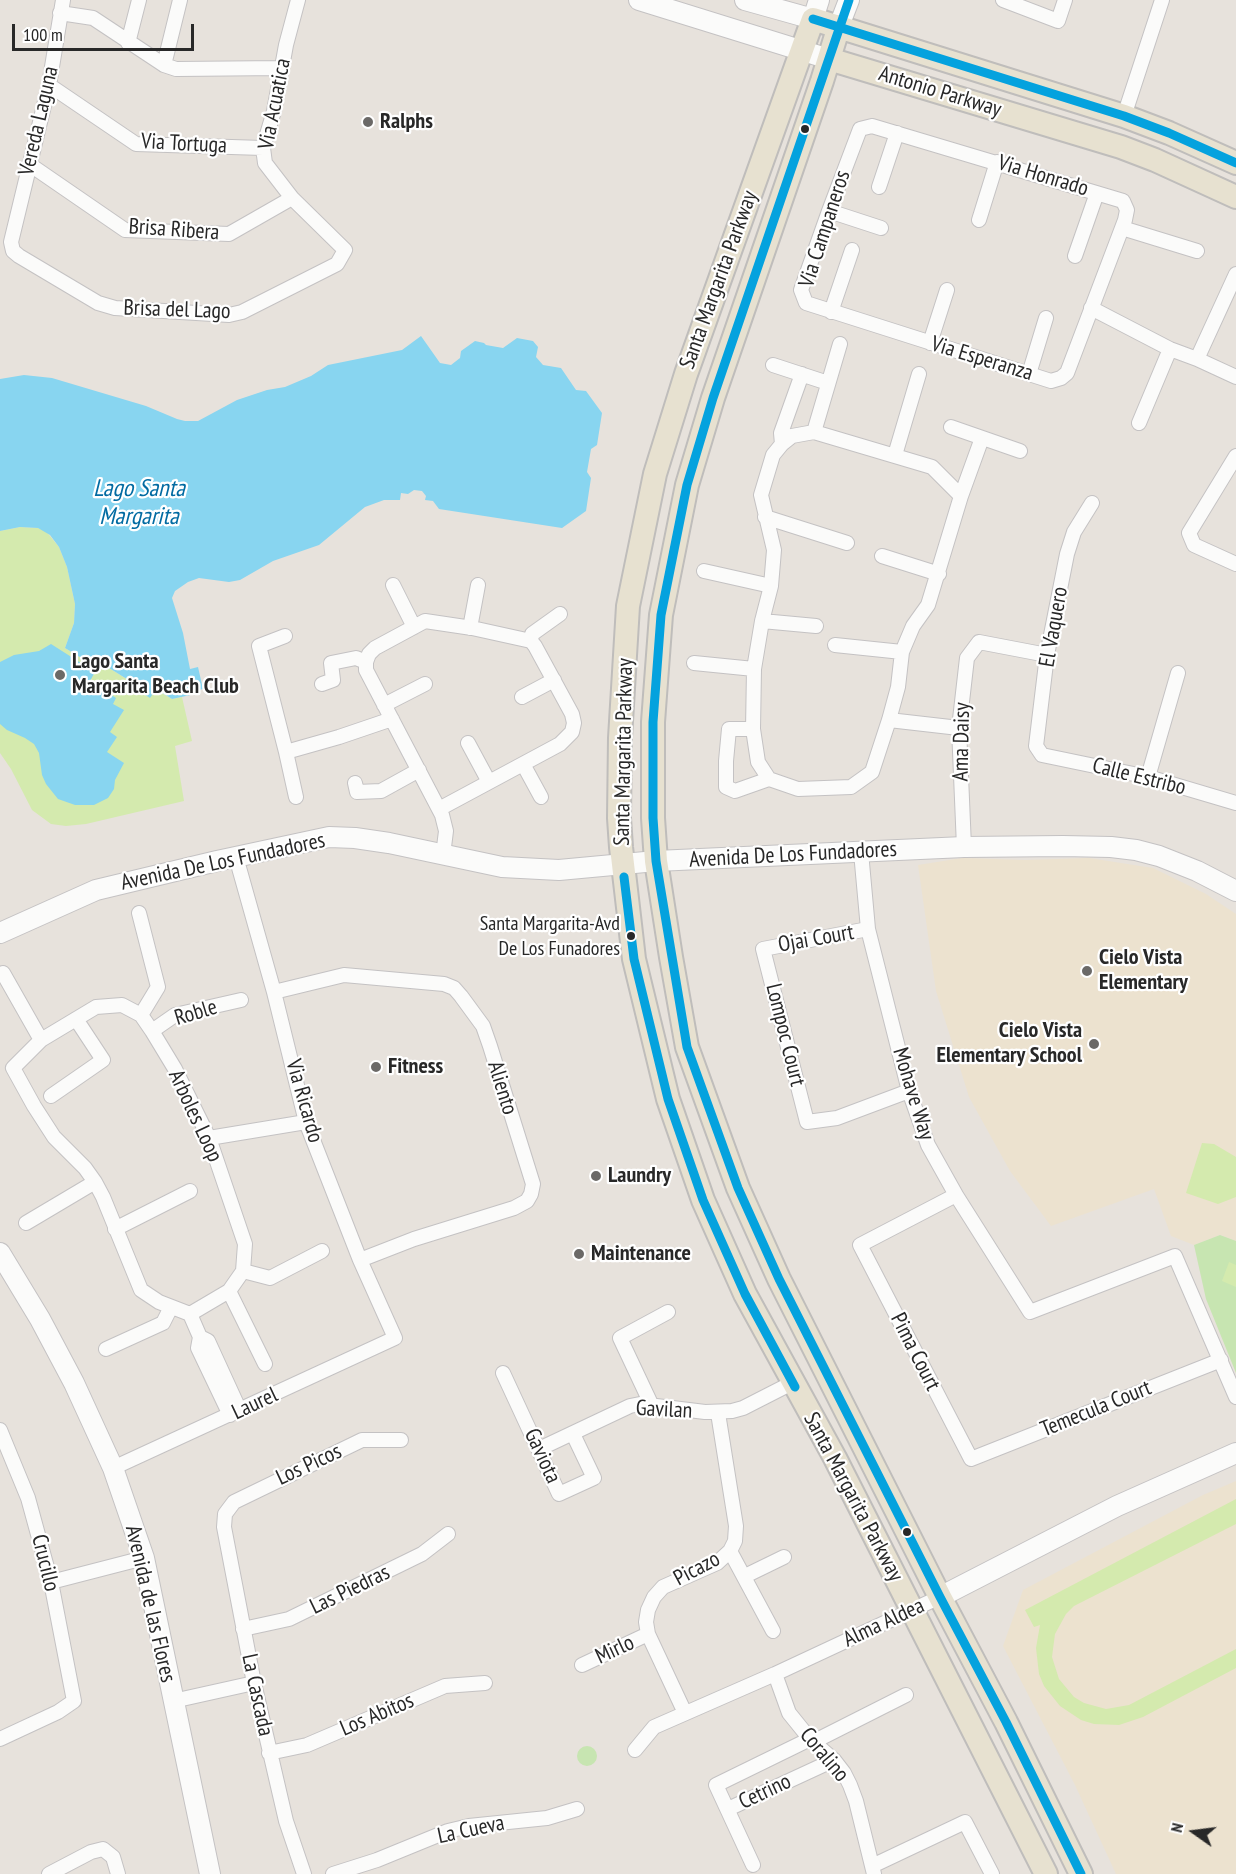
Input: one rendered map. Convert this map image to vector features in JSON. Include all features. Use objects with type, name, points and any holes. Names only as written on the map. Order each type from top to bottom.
[{"type":"main road","name":"Antonio Parkway","points":[[639,0],[1121,147],[1236,197]]},
{"type":"main road","name":"Antonio Parkway","points":[[745,0],[816,9],[839,26],[1124,116],[1236,163]]},
{"type":"main road","name":"Santa Margarita Parkway","points":[[849,0],[713,398],[687,485],[661,615],[653,722],[653,818],[656,861],[687,1047],[738,1188],[784,1289],[1006,1722],[1081,1874]]},
{"type":"main road","name":"Santa Margarita Parkway","points":[[816,9],[698,338],[655,474],[628,606],[620,749],[619,818],[622,864],[634,959],[668,1099],[703,1200],[745,1294],[835,1458],[1046,1874]]},
{"type":"main road","name":"Avenida De Los Fundadores","points":[[0,933],[96,890],[329,837],[350,837],[389,843],[502,867],[559,870],[656,861],[964,847],[1111,847],[1159,856],[1197,871],[1236,891]]},
{"type":"main road","name":"Avenida de las Flores","points":[[2,1263],[40,1319],[74,1383],[113,1468],[144,1558],[210,1874]]},
{"type":"main road","name":"Alma Aldea","points":[[940,1597],[1117,1506],[1236,1453]]},
{"type":"street","points":[[128,43],[139,0]]},
{"type":"street","points":[[164,65],[180,0]]},
{"type":"street","name":"Via Acuatica","points":[[298,0],[274,111],[263,148],[265,163],[292,198],[345,250]]},
{"type":"street","points":[[1003,0],[1025,4],[1058,21],[1065,0]]},
{"type":"street","points":[[1124,116],[1162,0]]},
{"type":"street","points":[[62,6],[93,18],[128,43],[164,65],[176,69],[282,68]]},
{"type":"street","name":"Vereda Laguna","points":[[11,242],[28,164],[49,85],[62,6]]},
{"type":"street","name":"Via Tortuga","points":[[49,85],[136,144],[263,148]]},
{"type":"street","name":"Via Honrado","points":[[860,129],[872,126],[1123,201],[1127,210],[1122,228]]},
{"type":"street","name":"Via Campaneros","points":[[831,312],[806,303],[801,290],[860,129]]},
{"type":"street","points":[[879,187],[897,133]]},
{"type":"street","points":[[979,220],[997,162]]},
{"type":"street","name":"Brisa Ribera","points":[[28,164],[125,230],[229,234],[292,198]]},
{"type":"street","points":[[1075,256],[1097,193]]},
{"type":"street","points":[[829,211],[881,228]]},
{"type":"street","points":[[1122,228],[1197,251]]},
{"type":"street","name":"Via Esperanza","points":[[831,312],[1051,381],[1067,373],[1122,228]]},
{"type":"street","name":"Brisa del Lago","points":[[11,242],[13,251],[19,256],[98,303],[115,308],[229,315],[242,312],[337,264],[345,250]]},
{"type":"street","points":[[831,312],[852,250]]},
{"type":"street","points":[[1197,359],[1236,274]]},
{"type":"street","points":[[930,343],[947,290]]},
{"type":"street","points":[[1091,308],[1170,349],[1236,378]]},
{"type":"street","points":[[1029,374],[1046,318]]},
{"type":"street","points":[[814,432],[840,344]]},
{"type":"street","points":[[1139,423],[1170,349]]},
{"type":"street","points":[[772,366],[828,383]]},
{"type":"street","points":[[782,444],[781,434],[802,374]]},
{"type":"street","points":[[894,455],[919,374]]},
{"type":"street","points":[[951,427],[1020,451]]},
{"type":"street","points":[[769,779],[759,762],[753,729],[754,669],[771,585],[774,550],[761,495],[773,455],[792,436],[814,432],[932,467],[961,496]]},
{"type":"street","points":[[753,729],[729,729],[726,787],[735,791],[769,779],[798,789],[851,787],[872,772],[898,687],[902,652],[913,626],[928,604],[961,496],[982,438]]},
{"type":"street","points":[[1236,456],[1189,533],[1194,545],[1236,564]]},
{"type":"street","name":"El Vaquero","points":[[1042,755],[1036,746],[1047,655],[1067,554],[1074,532],[1092,503]]},
{"type":"street","points":[[765,517],[848,543]]},
{"type":"street","points":[[882,556],[939,574]]},
{"type":"street","points":[[704,571],[771,585]]},
{"type":"street","points":[[393,585],[414,627]]},
{"type":"street","points":[[470,628],[478,585]]},
{"type":"street","points":[[531,641],[532,634],[560,614]]},
{"type":"street","points":[[440,809],[560,744],[572,732],[574,723],[572,714],[531,641],[425,621],[375,648],[369,654],[366,670],[440,809],[446,831],[443,855]]},
{"type":"street","points":[[762,621],[816,626]]},
{"type":"street","points":[[285,636],[259,646],[296,797]]},
{"type":"street","name":"Ama Daisy","points":[[964,847],[959,728],[967,658],[979,642],[1047,655]]},
{"type":"street","points":[[835,645],[902,652]]},
{"type":"street","points":[[322,684],[333,680],[331,663],[356,658],[366,662]]},
{"type":"street","points":[[694,663],[754,669]]},
{"type":"street","points":[[1148,777],[1178,673]]},
{"type":"street","points":[[522,697],[554,680]]},
{"type":"street","points":[[384,705],[425,684]]},
{"type":"street","points":[[286,752],[392,719]]},
{"type":"street","points":[[889,720],[959,728]]},
{"type":"street","points":[[468,743],[489,782]]},
{"type":"street","name":"Calle Estribo","points":[[1042,755],[1148,777],[1236,803]]},
{"type":"street","points":[[523,764],[541,797]]},
{"type":"street","points":[[355,783],[357,792],[381,791],[419,770]]},
{"type":"street","name":"Mohave Way","points":[[861,852],[868,929],[909,1092],[928,1145],[1030,1312],[1175,1256],[1221,1360]]},
{"type":"street","name":"Via Ricardo","points":[[236,857],[274,992],[306,1122],[360,1260],[395,1338]]},
{"type":"street","points":[[139,913],[158,987],[141,1015],[122,1005],[96,1007],[42,1040],[6,1069],[54,1137],[85,1168],[94,1182],[103,1197],[141,1290],[159,1302],[190,1314],[200,1337],[198,1348],[235,1413]]},
{"type":"street","name":"Ojai Court","points":[[763,949],[868,929]]},
{"type":"street","name":"Lompoc Court","points":[[763,949],[807,1122],[837,1118],[909,1092]]},
{"type":"street","points":[[3,973],[42,1040]]},
{"type":"street","name":"Aliento","points":[[274,992],[344,975],[444,984],[454,988],[461,996],[483,1026],[490,1046],[532,1184],[531,1194],[527,1201],[514,1208],[414,1239],[360,1260]]},
{"type":"street","name":"Roble","points":[[152,1031],[175,1015],[241,1000]]},
{"type":"street","name":"Arboles Loop","points":[[141,1015],[175,1070],[209,1138],[245,1244],[243,1271]]},
{"type":"street","points":[[51,1096],[103,1060],[76,1019]]},
{"type":"street","points":[[209,1138],[306,1122]]},
{"type":"street","points":[[26,1223],[94,1182]]},
{"type":"street","points":[[115,1229],[190,1191]]},
{"type":"street","name":"Pima Court","points":[[957,1195],[860,1245],[971,1459]]},
{"type":"street","points":[[190,1314],[229,1292],[243,1271],[270,1278],[322,1251]]},
{"type":"street","points":[[229,1292],[265,1364]]},
{"type":"street","points":[[106,1349],[163,1323],[171,1307]]},
{"type":"street","points":[[652,1406],[620,1338],[668,1312]]},
{"type":"street","name":"Laurel","points":[[113,1468],[395,1338]]},
{"type":"street","points":[[1221,1360],[1236,1397]]},
{"type":"street","name":"Temecula Court","points":[[971,1459],[1221,1360]]},
{"type":"street","name":"Gaviota","points":[[503,1373],[560,1494],[594,1478],[573,1434]]},
{"type":"street","name":"Gavilan","points":[[539,1449],[630,1406],[640,1404],[718,1413],[743,1408],[792,1383]]},
{"type":"street","name":"Picazo","points":[[685,1713],[648,1635],[645,1622],[654,1597],[663,1587],[717,1563],[730,1551],[735,1541],[736,1526],[718,1413]]},
{"type":"street","name":"Crucillo","points":[[0,1430],[28,1498],[51,1582],[74,1701],[57,1712],[0,1739]]},
{"type":"street","name":"Los Picos","points":[[225,1514],[234,1502],[362,1440],[401,1440]]},
{"type":"street","name":"La Cascada","points":[[225,1514],[224,1527],[269,1753],[286,1821],[304,1874]]},
{"type":"street","name":"Las Piedras","points":[[243,1629],[289,1619],[422,1554],[448,1534]]},
{"type":"street","points":[[730,1551],[773,1631]]},
{"type":"street","points":[[745,1576],[784,1557]]},
{"type":"street","points":[[51,1582],[144,1558]]},
{"type":"street","name":"Alma Aldea","points":[[635,1750],[654,1727],[775,1674],[940,1597]]},
{"type":"street","name":"Mirlo","points":[[582,1665],[648,1635]]},
{"type":"street","name":"Coralino","points":[[775,1674],[789,1713],[812,1741],[834,1760],[844,1773],[856,1801],[873,1870]]},
{"type":"street","points":[[173,1701],[254,1683]]},
{"type":"street","name":"Los Abitos","points":[[269,1753],[308,1745],[445,1686],[485,1683]]},
{"type":"street","points":[[753,1865],[716,1785],[906,1695]]},
{"type":"street","name":"Cetrino","points":[[728,1809],[834,1760]]},
{"type":"street","name":"La Cueva","points":[[333,1874],[377,1860],[448,1831],[469,1826],[547,1818],[578,1809]]},
{"type":"street","points":[[873,1870],[965,1822],[992,1874]]},
{"type":"street","points":[[49,1874],[91,1852],[103,1849],[113,1857],[118,1874]]},
{"type":"shaded area","name":"Cielo Vista Elementary School","points":[[962,858],[1025,860],[1089,858],[1153,868],[1206,894],[1236,914],[1236,1241],[1220,1235],[1194,1245],[1171,1236],[1154,1189],[1051,1226],[1010,1171],[969,1097],[936,991],[918,865]]},
{"type":"shaded area","points":[[1236,1481],[1236,1874],[1116,1874],[1075,1785],[1003,1646],[1023,1590],[1203,1495]]},
{"type":"green space","name":"Lago Santa Margarita Beach Club","points":[[20,527],[46,531],[59,547],[67,567],[75,604],[74,623],[65,648],[98,668],[101,663],[130,681],[129,684],[149,697],[155,689],[172,699],[182,697],[192,741],[175,746],[184,801],[86,824],[66,826],[51,824],[32,810],[0,753],[0,531]]},
{"type":"green space","points":[[1202,1143],[1214,1144],[1236,1157],[1236,1197],[1218,1204],[1186,1193]]},
{"type":"green space","points":[[1220,1235],[1236,1241],[1236,1373],[1206,1299],[1194,1245]]},
{"type":"green space","points":[[1229,1262],[1236,1265],[1236,1287],[1222,1281]]},
{"type":"green space","points":[[1236,1499],[1236,1524],[1074,1606],[1066,1614],[1055,1634],[1052,1657],[1059,1679],[1074,1697],[1084,1703],[1106,1709],[1129,1705],[1236,1649],[1236,1668],[1143,1717],[1119,1725],[1094,1724],[1081,1720],[1060,1706],[1044,1686],[1039,1674],[1036,1648],[1040,1625],[1034,1627],[1025,1610]]},
{"type":"green space","points":[[583,1746],[591,1746],[597,1752],[597,1760],[591,1766],[583,1766],[577,1760],[577,1752]]},
{"type":"water","name":"Lago Santa Margarita","points":[[421,336],[440,363],[451,365],[460,358],[461,351],[475,341],[503,348],[517,338],[533,341],[538,347],[536,357],[543,365],[561,368],[576,390],[586,391],[602,413],[597,445],[591,449],[587,472],[591,478],[586,511],[562,528],[439,509],[433,501],[425,500],[426,496],[422,491],[414,490],[408,494],[401,493],[400,500],[384,500],[365,507],[319,545],[273,561],[240,580],[229,582],[199,578],[188,582],[175,591],[172,598],[183,633],[190,669],[198,667],[203,689],[195,691],[195,694],[172,699],[156,689],[150,698],[128,684],[130,681],[101,663],[98,668],[65,648],[74,623],[75,604],[67,567],[59,547],[50,535],[38,528],[20,527],[0,531],[0,379],[24,375],[52,378],[146,406],[177,419],[198,421],[237,400],[267,390],[285,387],[311,376],[328,365],[402,350]]},
{"type":"water","points":[[51,644],[95,672],[90,681],[116,698],[113,704],[124,710],[110,732],[117,737],[107,752],[124,763],[108,798],[94,805],[75,805],[58,799],[42,775],[39,753],[34,744],[0,724],[0,662],[14,655],[39,651]]},
{"type":"transit line","points":[[849,0],[713,398],[687,485],[661,615],[653,722],[653,818],[656,861],[687,1047],[738,1188],[779,1279],[1006,1722],[1081,1874]]},
{"type":"transit line","points":[[813,19],[1124,116],[1236,163]]},
{"type":"transit line","points":[[624,877],[634,959],[668,1099],[703,1200],[745,1294],[795,1387]]},
{"type":"place","name":"Ralphs","points":[[368,122]]},
{"type":"place","name":"Lago Santa Margarita Beach Club","points":[[60,675]]},
{"type":"place","name":"Santa Margarita-Avd De Los Funadores","points":[[631,936]]},
{"type":"place","name":"Cielo Vista Elementary","points":[[1087,971]]},
{"type":"place","name":"Cielo Vista Elementary School","points":[[1094,1044]]},
{"type":"place","name":"Fitness","points":[[376,1067]]},
{"type":"place","name":"Laundry","points":[[596,1176]]},
{"type":"place","name":"Maintenance","points":[[579,1254]]}]
